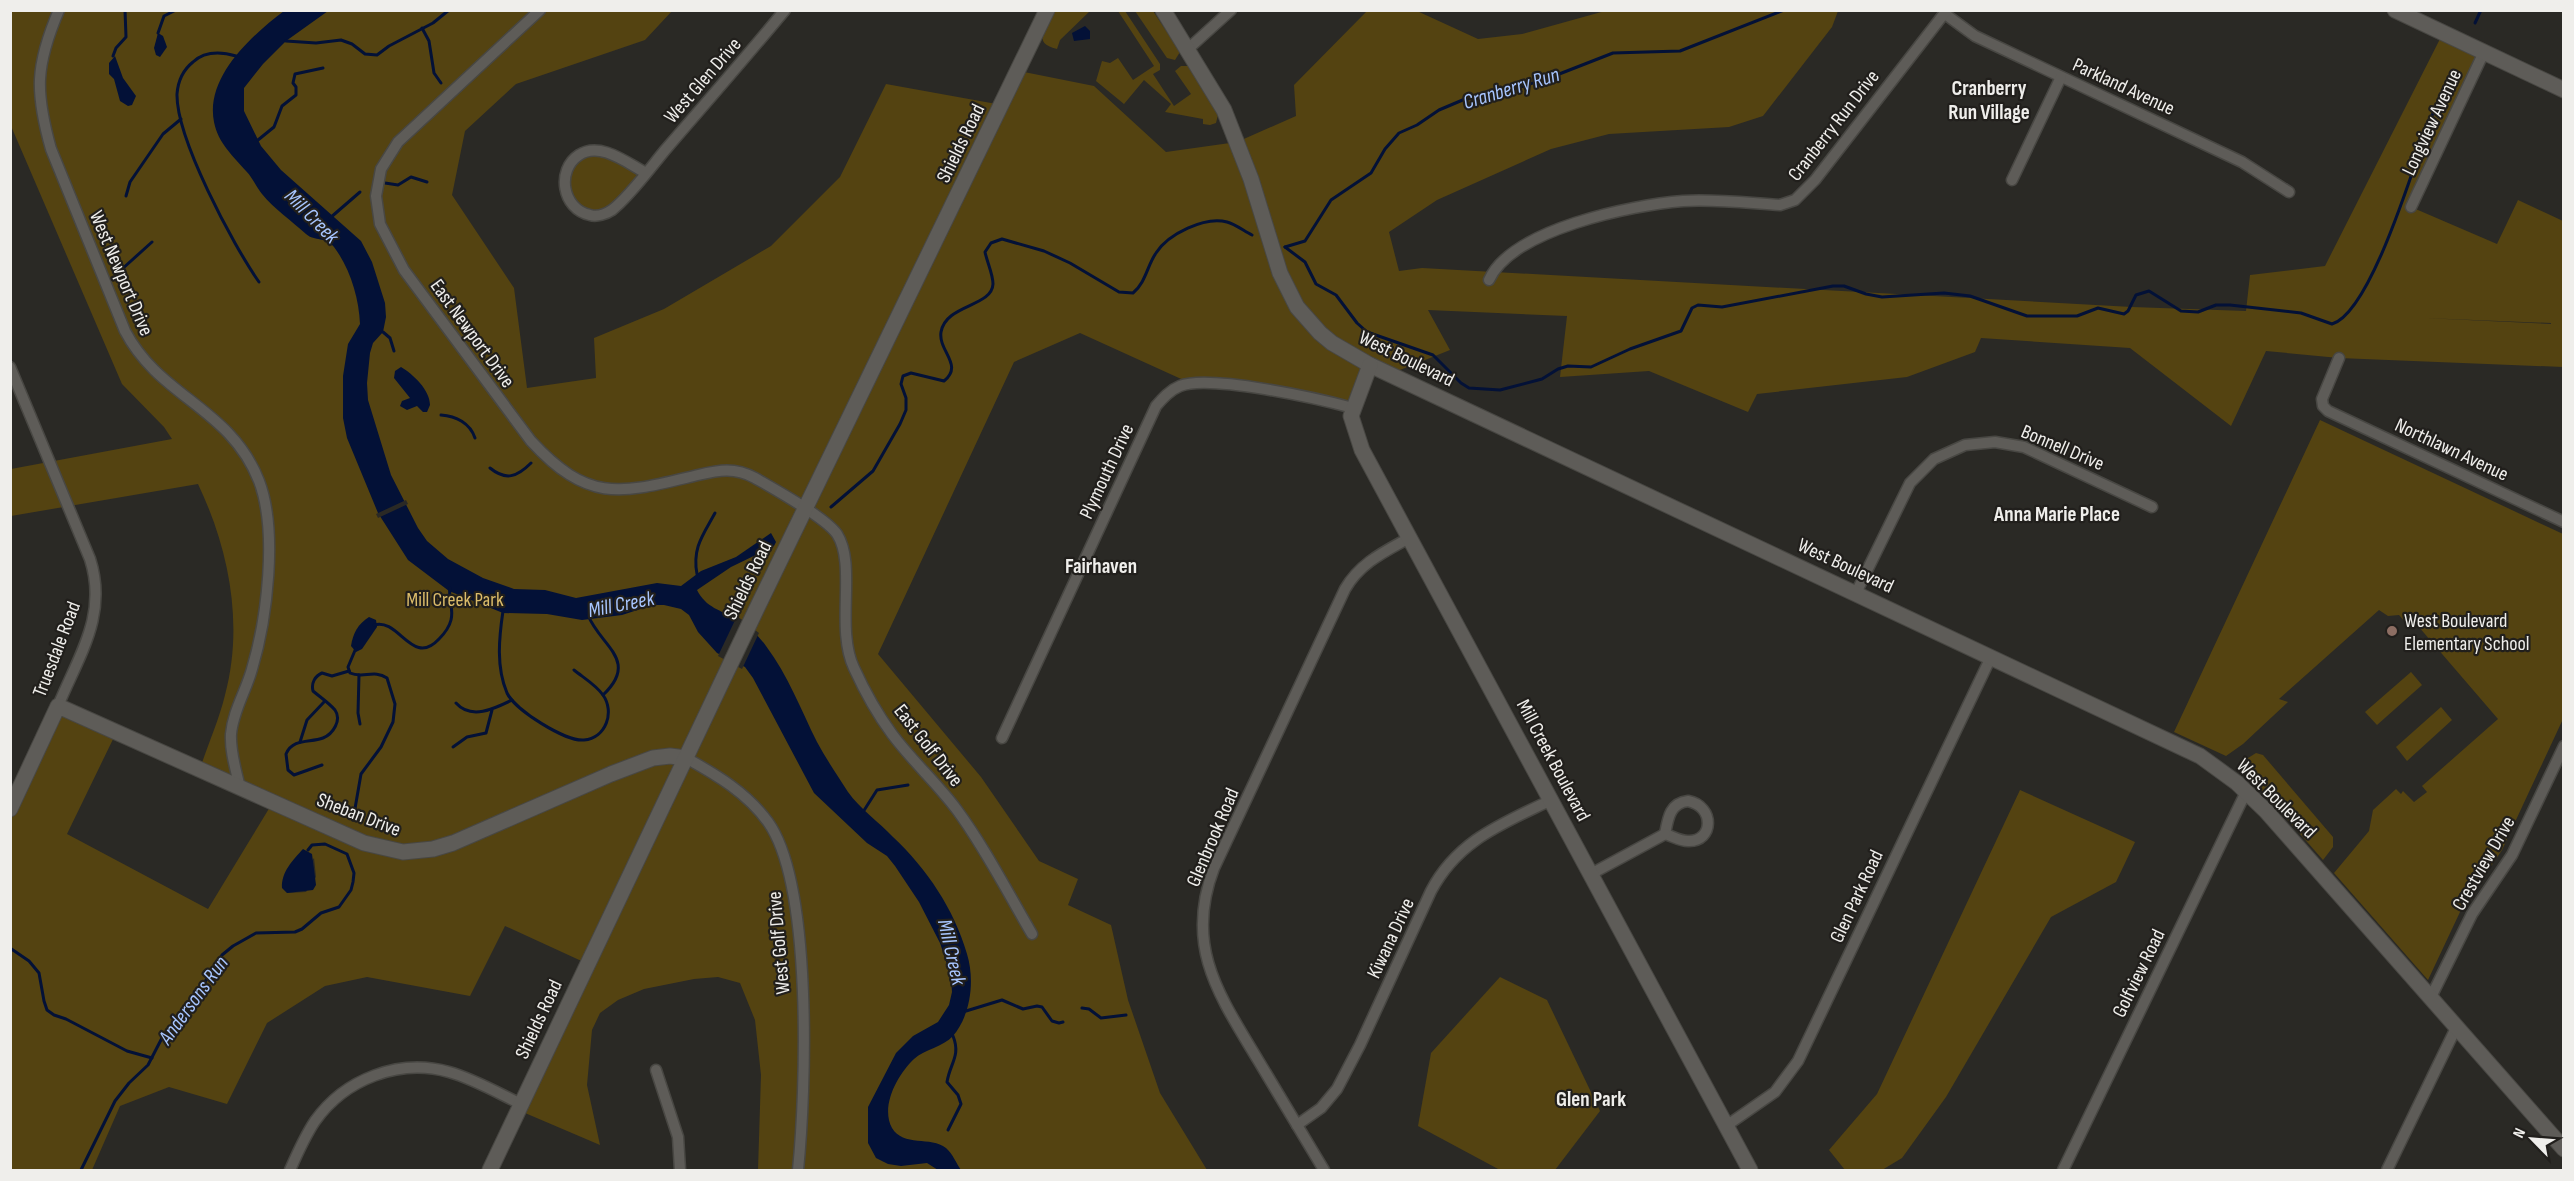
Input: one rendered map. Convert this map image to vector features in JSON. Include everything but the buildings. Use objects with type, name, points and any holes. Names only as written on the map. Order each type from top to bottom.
[{"type":"street","name":"West Newport Drive","points":[[59,10],[40,62],[39,101],[51,149],[125,331],[135,351],[162,380],[206,412],[238,443],[258,479],[266,506],[270,543],[260,635],[253,666],[231,732],[232,753],[240,788]]},
{"type":"street","name":"East Newport Drive","points":[[540,10],[415,124],[386,158],[376,196],[380,224],[386,238],[404,270],[531,441],[553,464],[569,476],[589,485],[619,491],[647,488],[728,469],[752,477],[805,509]]},
{"type":"street","name":"West Glen Drive","points":[[646,173],[606,152],[592,150],[577,156],[571,162],[566,173],[565,188],[573,205],[581,212],[596,216],[612,210],[646,173],[785,10]]},
{"type":"street","name":"Shields Road","points":[[490,1170],[756,610],[1047,10]]},
{"type":"street","name":"West Boulevard","points":[[1163,10],[1213,90],[1232,129],[1280,273],[1297,307],[1332,343],[1370,365],[2183,746],[2218,768],[2266,811],[2564,1149]]},
{"type":"street","points":[[1188,49],[1231,10]]},
{"type":"street","points":[[2395,10],[2564,90]]},
{"type":"street","name":"Parkland Avenue","points":[[1946,12],[1975,36],[2242,162],[2289,192]]},
{"type":"street","name":"Cranberry Run Drive","points":[[1489,280],[1497,266],[1523,247],[1558,229],[1599,215],[1683,201],[1780,205],[1795,200],[1815,180],[1946,12]]},
{"type":"street","name":"Longview Avenue","points":[[2411,207],[2484,52]]},
{"type":"street","points":[[2012,180],[2061,76]]},
{"type":"street","name":"Northlawn Avenue","points":[[2339,358],[2322,399],[2325,408],[2564,522]]},
{"type":"street","points":[[1353,408],[1370,365]]},
{"type":"street","name":"Truesdale Road","points":[[10,367],[90,558],[96,584],[94,618],[58,706],[10,809]]},
{"type":"street","name":"Plymouth Drive","points":[[1002,738],[1156,406],[1163,397],[1180,386],[1190,383],[1222,384],[1329,401],[1353,408]]},
{"type":"street","name":"Mill Creek Boulevard","points":[[1353,408],[1351,416],[1362,450],[1750,1170]]},
{"type":"street","name":"Bonnell Drive","points":[[1856,593],[1910,483],[1934,459],[1965,445],[1995,442],[2025,447],[2152,507]]},
{"type":"street","name":"East Golf Drive","points":[[805,509],[837,534],[842,549],[844,621],[853,666],[892,734],[962,817],[1032,933]]},
{"type":"street","name":"Glenbrook Road","points":[[1324,1170],[1214,984],[1203,938],[1206,894],[1214,868],[1345,590],[1358,571],[1368,562],[1409,538]]},
{"type":"street","name":"Glen Park Road","points":[[1726,1126],[1775,1092],[1798,1061],[1991,657]]},
{"type":"street","name":"Sheban Drive","points":[[58,706],[364,843],[388,850],[412,852],[453,843],[653,758],[670,756],[686,758]]},
{"type":"street","name":"Crestview Drive","points":[[2431,997],[2472,914],[2512,855],[2564,746]]},
{"type":"street","name":"West Golf Drive","points":[[686,758],[727,782],[749,799],[769,823],[782,849],[792,882],[797,916],[802,1003],[803,1096],[798,1170]]},
{"type":"street","name":"Golfview Road","points":[[2063,1170],[2246,792]]},
{"type":"street","name":"Kiwana Drive","points":[[1297,1125],[1321,1108],[1337,1089],[1444,868],[1460,851],[1480,836],[1551,800]]},
{"type":"street","points":[[1591,874],[1665,834],[1685,841],[1697,839],[1707,829],[1706,811],[1696,802],[1688,801],[1676,805],[1669,815],[1665,834]]},
{"type":"street","points":[[2387,1170],[2456,1028]]},
{"type":"street","points":[[290,1170],[314,1123],[328,1106],[355,1084],[387,1071],[424,1068],[449,1072],[521,1104]]},
{"type":"street","points":[[656,1070],[678,1137],[681,1170]]},
{"type":"green space","name":"Mill Creek Park","points":[[11,11],[672,11],[645,40],[516,84],[465,131],[452,195],[514,288],[527,388],[596,378],[594,338],[664,309],[771,246],[840,177],[886,84],[1002,105],[1019,71],[1094,86],[1166,152],[1237,142],[1296,116],[1294,85],[1367,11],[1417,11],[1478,39],[1522,34],[1605,11],[1838,11],[1832,27],[1763,116],[1729,127],[1609,134],[1551,149],[1437,200],[1389,232],[1399,271],[1422,268],[2132,307],[2246,311],[2250,275],[2325,266],[2443,33],[2484,52],[2411,207],[2497,244],[2518,200],[2563,221],[2563,367],[2339,358],[2266,351],[2231,426],[2130,348],[1981,338],[1975,352],[1907,377],[1757,394],[1748,412],[1649,371],[1560,377],[1567,316],[1428,310],[1450,350],[1390,374],[1370,366],[1353,408],[1190,383],[1080,333],[1014,362],[878,654],[981,777],[1039,861],[1078,879],[1068,905],[1111,925],[1128,1000],[1160,1093],[1207,1170],[758,1170],[761,1075],[755,1020],[740,983],[718,977],[694,979],[644,989],[618,1000],[600,1013],[592,1030],[587,1085],[600,1145],[518,1110],[588,964],[505,926],[470,996],[367,977],[325,986],[267,1023],[227,1104],[169,1087],[120,1106],[92,1170],[11,1170],[11,809],[58,706],[117,731],[67,834],[208,909],[273,802],[200,769],[220,714],[231,668],[233,614],[230,587],[218,534],[198,484],[11,516],[11,469],[172,439],[164,427],[122,384],[11,126]],"holes":[[[2424,318],[2551,323],[2551,324]],[[314,858],[316,877],[306,892],[287,893]]]},
{"type":"green space","points":[[1054,11],[1090,11],[1060,40],[1057,49],[1044,43],[1043,39],[1043,34]]},
{"type":"green space","points":[[1118,11],[1125,11],[1160,64],[1160,70],[1153,74],[1174,106],[1191,94],[1175,71],[1181,66],[1189,66],[1218,115],[1216,123],[1203,124],[1203,119],[1165,112],[1171,104],[1144,80],[1124,104],[1096,81],[1102,61],[1110,63],[1118,58],[1133,80],[1154,66]]},
{"type":"green space","points":[[1135,11],[1153,11],[1180,52],[1175,60],[1167,58]]},
{"type":"green space","points":[[592,150],[646,173],[612,210],[596,216],[568,197],[569,165]]},
{"type":"green space","name":"West Boulevard Elementary School","points":[[2320,420],[2563,534],[2563,719],[2502,850],[2460,912],[2428,980],[2334,873],[2369,831],[2373,810],[2396,789],[2401,794],[2403,791],[2414,802],[2427,792],[2422,786],[2498,719],[2412,619],[2406,623],[2399,615],[2388,616],[2379,610],[2279,699],[2288,702],[2243,744],[2226,756],[2174,732]]},
{"type":"green space","points":[[2411,672],[2422,685],[2377,725],[2365,712]]},
{"type":"green space","points":[[2441,707],[2452,720],[2407,761],[2396,747]]},
{"type":"green space","points":[[2256,753],[2263,755],[2333,837],[2333,847],[2323,860],[2240,766],[2240,763]]},
{"type":"green space","points":[[2020,790],[2135,842],[2116,882],[2051,917],[1946,1097],[1902,1158],[1882,1170],[1845,1170],[1829,1150],[1877,1094]]},
{"type":"green space","points":[[1500,977],[1547,1000],[1600,1111],[1555,1170],[1500,1170],[1418,1126],[1431,1053]]},
{"type":"water","name":"Mill Creek","points":[[284,11],[328,11],[286,41],[263,64],[244,88],[244,111],[261,146],[281,170],[361,241],[372,262],[385,303],[386,317],[383,332],[373,343],[370,353],[368,400],[391,475],[427,541],[448,559],[483,578],[514,589],[545,590],[576,598],[657,583],[681,586],[701,571],[736,557],[771,533],[776,542],[774,546],[731,567],[697,590],[709,605],[745,625],[763,642],[781,669],[817,742],[848,792],[917,862],[938,891],[955,921],[967,954],[971,975],[970,997],[964,1018],[949,1040],[918,1056],[908,1065],[889,1100],[888,1110],[892,1128],[897,1134],[910,1140],[940,1144],[953,1156],[961,1170],[938,1170],[927,1163],[901,1166],[888,1164],[876,1158],[868,1143],[868,1107],[896,1053],[913,1036],[938,1022],[949,1005],[952,992],[951,976],[940,943],[919,902],[895,866],[887,856],[867,843],[814,793],[745,667],[717,653],[698,632],[689,615],[681,609],[653,605],[622,615],[582,620],[547,614],[503,613],[449,591],[408,560],[378,513],[347,438],[343,418],[343,376],[348,344],[360,324],[356,294],[349,274],[340,255],[331,244],[309,236],[267,199],[222,143],[214,122],[213,105],[224,73],[245,45]]},
{"type":"water","points":[[1085,26],[1090,31],[1090,39],[1074,41],[1072,33]]},
{"type":"water","points":[[158,33],[163,36],[167,47],[160,57],[156,55],[154,48]]},
{"type":"water","points":[[115,56],[123,78],[136,96],[132,105],[128,106],[120,101],[114,79],[109,74],[109,63]]},
{"type":"water","points":[[401,367],[424,388],[430,405],[427,412],[423,412],[417,406],[407,410],[400,406],[402,401],[410,398],[394,378],[395,371]]},
{"type":"water","points":[[369,617],[376,620],[377,627],[362,649],[356,652],[351,646],[353,637],[359,626]]},
{"type":"water","points":[[303,849],[312,854],[316,885],[313,890],[287,893],[282,888],[283,877],[295,857]]},
{"type":"pier","points":[[406,500],[408,504],[378,518],[376,514]]},
{"type":"pier","points":[[737,616],[759,633],[742,669],[718,656]]},
{"type":"waterway","points":[[113,56],[116,48],[126,37],[125,10]]},
{"type":"waterway","points":[[158,33],[164,16],[176,10]]},
{"type":"waterway","points":[[286,41],[316,43],[341,40],[352,44],[365,54],[377,55],[389,46],[433,23],[449,10]]},
{"type":"waterway","name":"Cranberry Run","points":[[1285,247],[1305,241],[1331,200],[1371,173],[1385,149],[1399,133],[1417,125],[1439,110],[1465,99],[1488,97],[1549,78],[1613,53],[1680,51],[1784,10]]},
{"type":"waterway","points":[[2475,23],[2481,10]]},
{"type":"waterway","points":[[422,28],[429,41],[434,73],[441,83]]},
{"type":"waterway","points":[[236,56],[214,53],[198,58],[184,72],[177,94],[179,113],[186,137],[208,191],[235,243],[259,282]]},
{"type":"waterway","points":[[258,140],[274,127],[282,106],[296,95],[296,87],[293,83],[295,74],[323,68]]},
{"type":"waterway","points":[[1285,247],[1305,262],[1316,284],[1336,295],[1357,323],[1367,332],[1433,355],[1469,388],[1500,390],[1542,379],[1568,366],[1591,367],[1630,349],[1681,331],[1692,308],[1698,305],[1722,307],[1833,286],[1844,286],[1882,297],[1944,293],[1970,296],[2027,316],[2077,316],[2098,308],[2124,314],[2136,295],[2149,291],[2181,311],[2198,312],[2216,305],[2230,305],[2301,313],[2332,324],[2347,313],[2362,292],[2377,264],[2404,198],[2431,118],[2450,76]]},
{"type":"waterway","points":[[126,196],[130,182],[163,134],[181,119]]},
{"type":"waterway","points":[[385,183],[398,185],[411,177],[427,182]]},
{"type":"waterway","name":"Mill Creek","points":[[330,218],[360,192]]},
{"type":"waterway","name":"Cranberry Run","points":[[831,507],[873,471],[900,424],[906,410],[906,398],[901,384],[903,376],[911,373],[944,381],[949,375],[952,369],[951,363],[941,339],[941,332],[951,316],[991,292],[993,280],[985,252],[991,243],[1002,239],[1044,251],[1070,263],[1119,292],[1133,293],[1141,284],[1153,258],[1162,246],[1188,228],[1218,221],[1230,223],[1252,235]]},
{"type":"waterway","points":[[121,290],[118,276],[121,270],[152,242]]},
{"type":"waterway","points":[[383,332],[390,338],[394,351]]},
{"type":"waterway","points":[[441,415],[462,421],[470,428],[475,438]]},
{"type":"waterway","points":[[490,468],[501,475],[511,476],[521,472],[531,463]]},
{"type":"waterway","points":[[697,574],[697,549],[715,513]]},
{"type":"waterway","name":"Andersons Run","points":[[374,625],[383,624],[391,628],[413,645],[421,648],[429,646],[443,635],[450,623],[452,616],[450,588]]},
{"type":"waterway","points":[[503,611],[500,663],[507,693],[520,708],[542,724],[566,736],[584,740],[598,735],[603,729],[608,709],[607,702],[600,691],[574,670]]},
{"type":"waterway","name":"Mill Creek","points":[[588,615],[618,662],[618,672],[613,683],[603,695]]},
{"type":"waterway","name":"Andersons Run","points":[[353,820],[361,774],[381,747],[393,722],[395,704],[387,678],[378,674],[355,675],[350,673],[348,667],[356,648]]},
{"type":"waterway","points":[[322,765],[294,775],[288,770],[286,754],[293,745],[323,738],[333,730],[337,722],[337,714],[313,691],[313,683],[322,673],[332,676],[349,671]]},
{"type":"waterway","points":[[359,675],[360,724]]},
{"type":"waterway","points":[[456,703],[462,708],[476,712],[498,707],[512,700]]},
{"type":"waterway","points":[[300,742],[307,720],[324,702]]},
{"type":"waterway","points":[[453,747],[467,737],[486,733],[492,710]]},
{"type":"waterway","points":[[863,812],[877,790],[908,785]]},
{"type":"waterway","name":"Andersons Run","points":[[81,1170],[115,1101],[129,1083],[148,1065],[163,1036],[185,1013],[222,955],[256,933],[295,932],[321,913],[339,907],[351,890],[353,882],[354,873],[347,854],[325,844],[312,845],[308,850]]},
{"type":"waterway","points":[[10,948],[29,961],[39,973],[47,1010],[127,1051],[152,1058]]},
{"type":"waterway","points":[[966,1011],[1002,1000],[1023,1009],[1042,1007],[1052,1021],[1063,1022]]},
{"type":"waterway","points":[[1082,1008],[1089,1009],[1101,1018],[1126,1015]]},
{"type":"waterway","points":[[948,1130],[961,1104],[958,1095],[947,1082],[956,1049],[953,1036]]},
{"type":"place","name":"West Boulevard Elementary School","points":[[2392,631]]},
{"type":"district","name":"Cranberry Run Village","points":[[1989,100]]},
{"type":"district","name":"Anna Marie Place","points":[[2057,514]]},
{"type":"district","name":"Fairhaven","points":[[1101,566]]},
{"type":"district","name":"Glen Park","points":[[1591,1099]]}]
